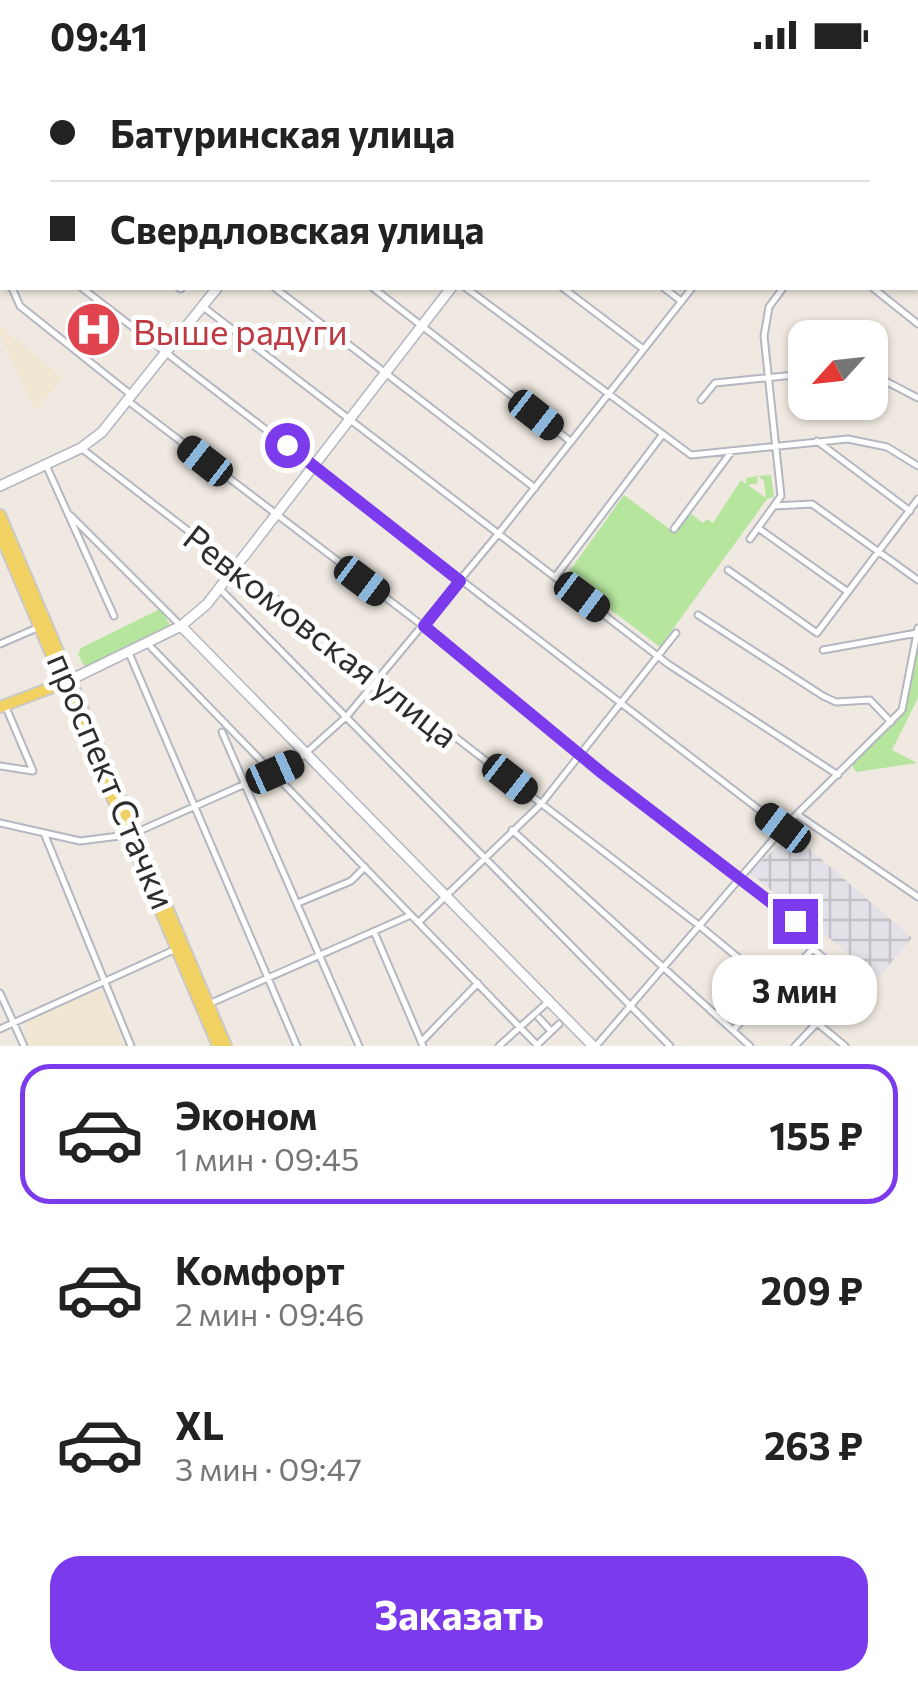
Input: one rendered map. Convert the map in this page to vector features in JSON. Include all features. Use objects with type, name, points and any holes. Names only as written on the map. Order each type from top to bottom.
[{"type":"main road","name":"проспект Стачки","points":[[0,515],[218,1046]]},
{"type":"main road","name":"проспект Стачки","points":[[0,534],[67,682]]},
{"type":"main road","points":[[3,706],[67,682]]},
{"type":"main road","name":"проспект Стачки","points":[[131,834],[226,1046]]},
{"type":"street","points":[[13,290],[20,306],[130,399],[795,921],[814,949],[854,984],[795,1046]]},
{"type":"street","points":[[87,290],[783,828]]},
{"type":"street","points":[[0,486],[81,448],[130,399],[214,290]]},
{"type":"street","points":[[279,290],[535,488]]},
{"type":"street","points":[[376,290],[570,441]]},
{"type":"street","points":[[67,682],[181,626],[220,589],[449,290]]},
{"type":"street","points":[[469,290],[692,455],[817,441],[869,441],[918,466]]},
{"type":"street","points":[[566,290],[642,348]]},
{"type":"street","points":[[667,290],[682,301]]},
{"type":"street","points":[[0,823],[88,841],[131,834],[275,772],[306,754],[348,716],[424,626],[690,290]]},
{"type":"street","points":[[781,290],[769,306],[765,323],[783,505]]},
{"type":"street","points":[[876,290],[918,324]]},
{"type":"street","points":[[202,306],[660,657],[838,775]]},
{"type":"street","points":[[701,400],[715,383],[788,376]]},
{"type":"street","points":[[888,382],[918,398]]},
{"type":"street","points":[[556,577],[663,434]]},
{"type":"street","points":[[817,441],[910,511]]},
{"type":"street","name":"Ревкомовская улица","points":[[81,448],[701,927],[845,1046]]},
{"type":"street","points":[[674,529],[732,451]]},
{"type":"street","points":[[46,465],[114,616]]},
{"type":"street","points":[[750,539],[781,496]]},
{"type":"street","points":[[728,570],[817,633],[918,499]]},
{"type":"street","points":[[774,506],[812,504],[918,580]]},
{"type":"street","points":[[65,510],[594,1046],[783,828],[891,722],[906,699],[917,630],[823,650]]},
{"type":"street","points":[[758,528],[848,592]]},
{"type":"street","points":[[220,589],[670,1046]]},
{"type":"street","points":[[698,615],[823,696],[836,702],[870,700],[891,722]]},
{"type":"street","points":[[0,644],[40,627]]},
{"type":"street","points":[[419,922],[541,804],[623,705],[676,633]]},
{"type":"street","points":[[146,643],[537,1045],[559,1024]]},
{"type":"street","points":[[128,652],[297,1046]]},
{"type":"street","points":[[0,766],[34,771],[3,706]]},
{"type":"street","points":[[222,732],[359,1046]]},
{"type":"street","points":[[798,815],[918,897]]},
{"type":"street","points":[[512,829],[750,1046]]},
{"type":"street","points":[[44,833],[131,1046]]},
{"type":"street","points":[[298,903],[350,881],[366,867]]},
{"type":"street","points":[[208,1004],[412,915]]},
{"type":"street","points":[[374,933],[422,1044],[478,983]]},
{"type":"street","points":[[0,1029],[176,948]]},
{"type":"street","points":[[733,1030],[814,949]]},
{"type":"street","points":[[716,1014],[756,972]]},
{"type":"street","points":[[0,992],[24,1046]]},
{"type":"street","points":[[500,1046],[518,1025],[549,1001]]},
{"type":"street","points":[[539,1018],[552,1031]]},
{"type":"shaded area","points":[[0,327],[63,378],[35,410],[0,335]]},
{"type":"shaded area","points":[[797,838],[912,938],[878,978],[749,872],[783,842],[789,847]]},
{"type":"shaded area","points":[[101,989],[125,1046],[30,1046],[23,1030],[28,1028],[26,1022]]},
{"type":"green space","points":[[771,475],[774,497],[767,499],[660,647],[566,576],[624,495],[675,533],[690,513],[703,523],[707,519],[713,523],[741,480],[746,484],[746,478],[757,476],[758,483],[748,485],[766,498],[764,481],[758,476]]},
{"type":"green space","points":[[160,609],[172,628],[86,670],[78,654],[81,648]]},
{"type":"green space","points":[[918,649],[918,698],[892,750],[917,763],[856,772],[852,765],[904,711]]},
{"type":"place","name":"Выше радуги","points":[[94,330]]},
{"type":"route","points":[[287,445],[460,581],[424,626],[583,753],[602,773],[795,921]]}]
